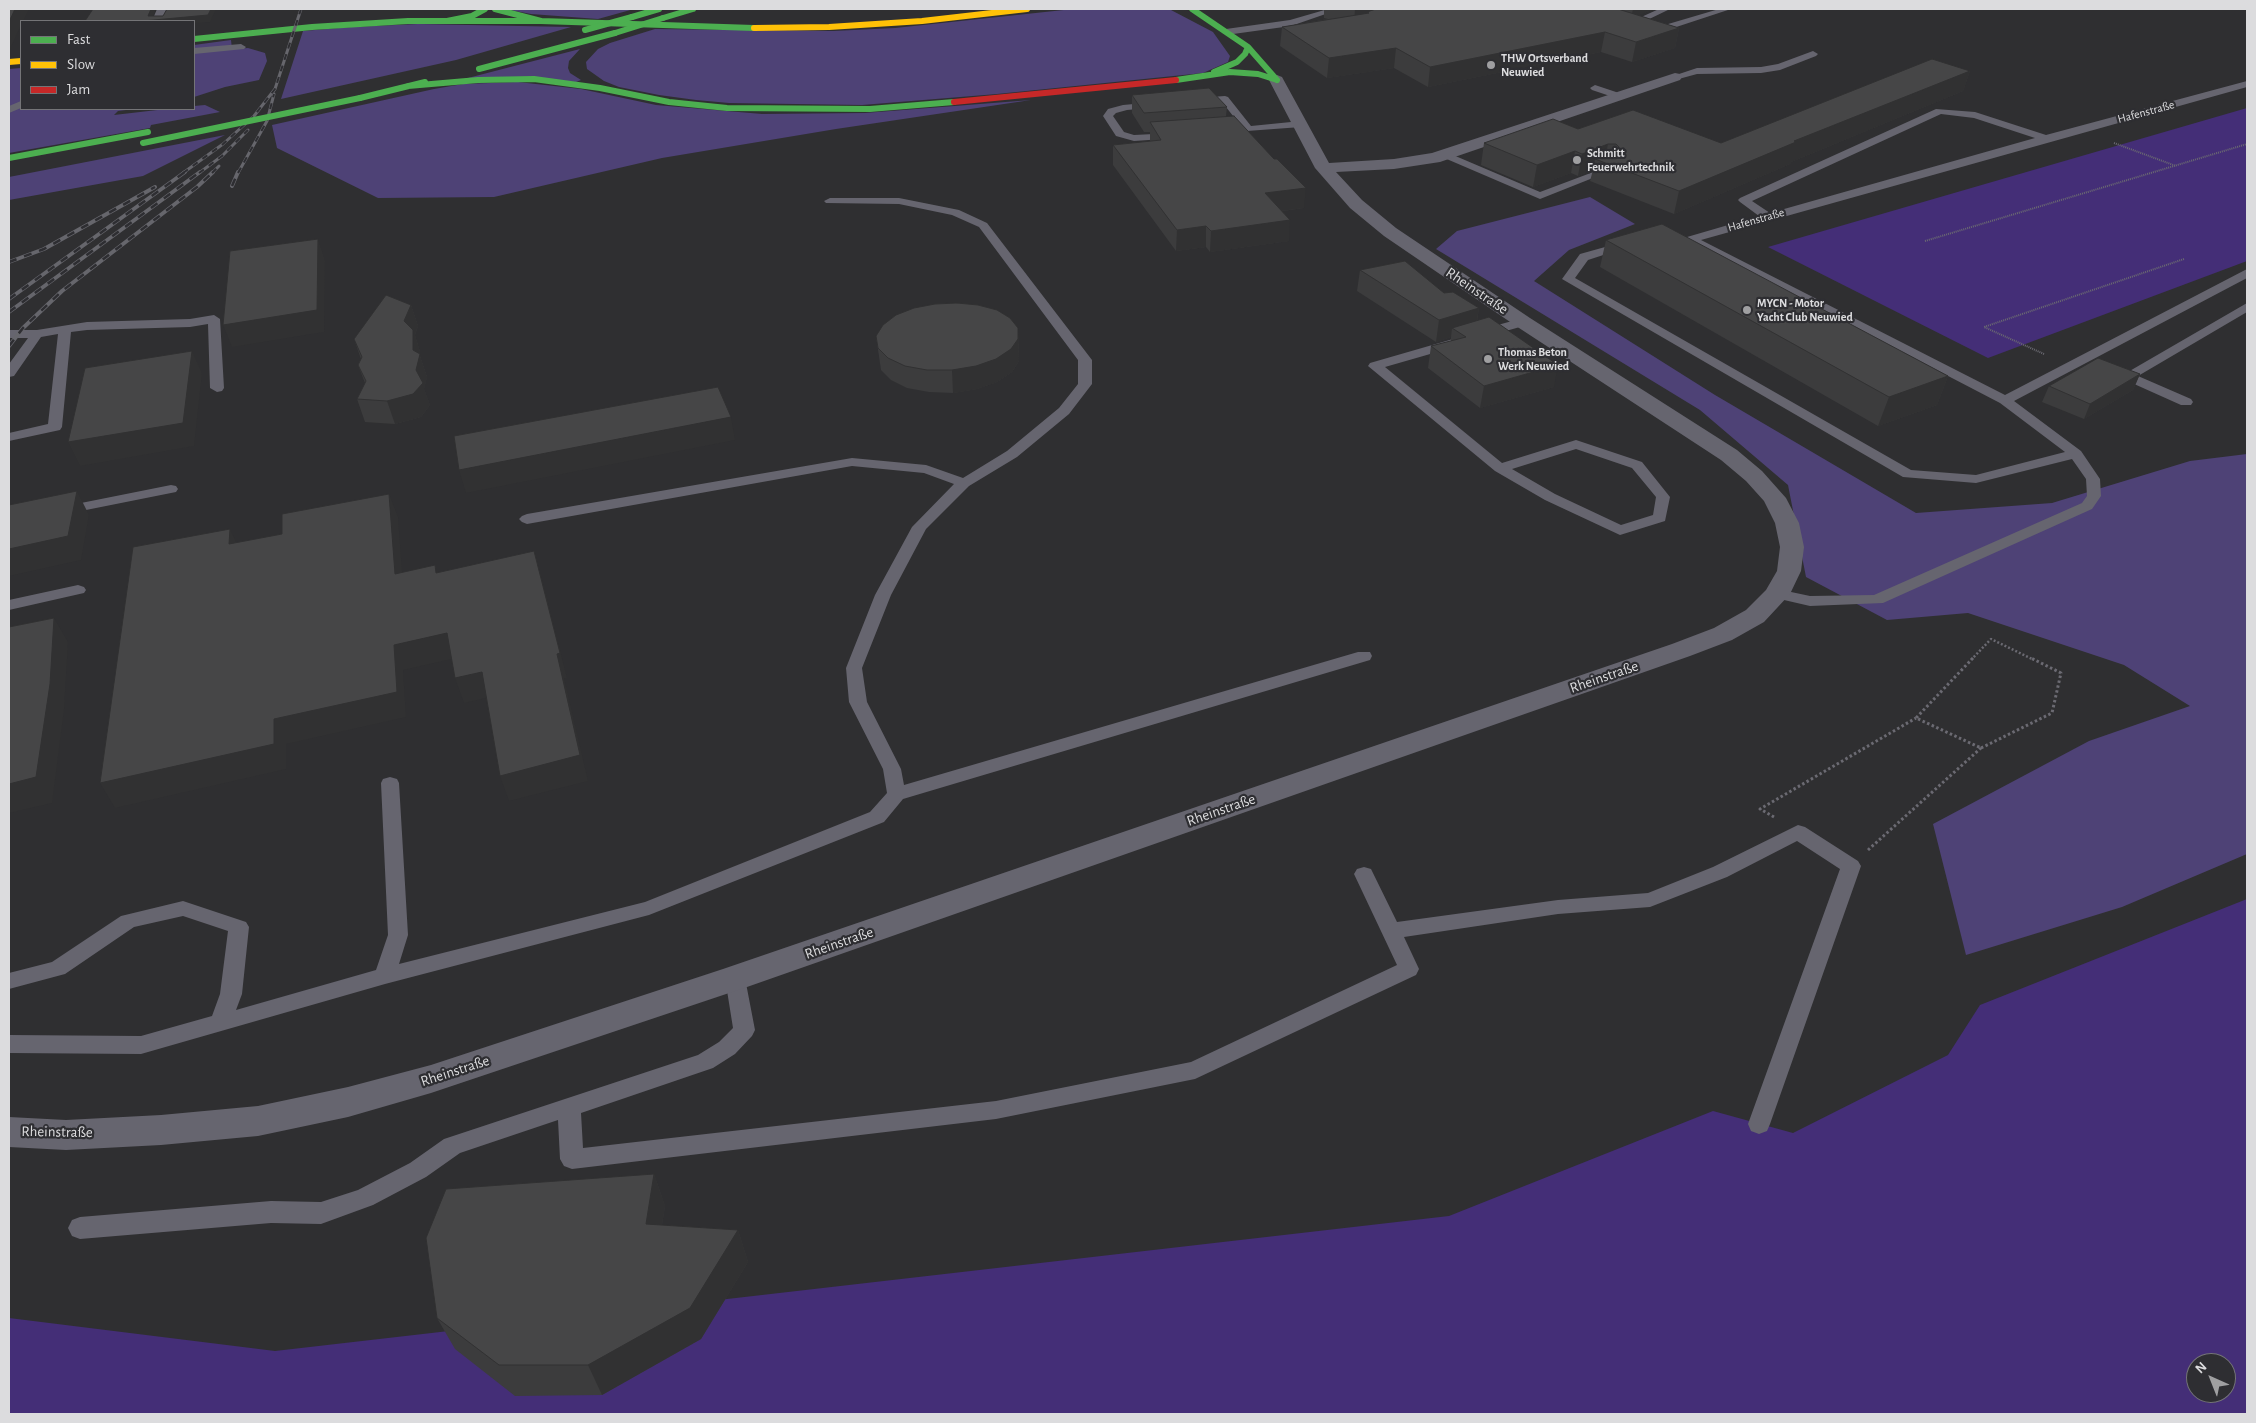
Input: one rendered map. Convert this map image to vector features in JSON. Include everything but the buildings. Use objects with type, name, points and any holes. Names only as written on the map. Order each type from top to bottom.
[{"type":"main road","points":[[447,21],[464,9]]},
{"type":"main road","points":[[447,21],[472,16],[485,9]]},
{"type":"main road","points":[[495,9],[541,22]]},
{"type":"main road","points":[[473,60],[632,17],[693,9]]},
{"type":"main road","points":[[195,39],[322,26],[447,21],[720,27],[821,27],[913,22],[1027,9]]},
{"type":"main road","name":"Rheinstraße","points":[[1180,9],[1202,16]]},
{"type":"main road","name":"Rheinstraße","points":[[1192,9],[1248,47],[1277,80]]},
{"type":"main road","points":[[408,86],[615,33],[661,14]]},
{"type":"main road","points":[[580,56],[615,33]]},
{"type":"main road","points":[[1210,74],[1237,62],[1248,47]]},
{"type":"main road","points":[[9,168],[143,143],[359,93],[428,72]]},
{"type":"main road","points":[[9,158],[359,93],[408,86],[516,79],[551,81],[600,88],[638,97],[697,105],[803,110],[889,107],[1153,83],[1210,74],[1249,73],[1277,80]]},
{"type":"main road","points":[[581,74],[600,88]]},
{"type":"main road","points":[[1153,83],[1277,80]]},
{"type":"street","points":[[1323,168],[1394,164],[1446,155],[1675,77]]},
{"type":"street","name":"Rheinstraße","points":[[9,1132],[66,1135],[161,1130],[258,1120],[348,1102],[431,1079],[735,978],[1681,650],[1723,634],[1755,616],[1777,594],[1788,571],[1792,547],[1787,522],[1774,498],[1754,476],[1729,455],[1523,322],[1390,232],[1356,204],[1323,168],[1277,80]]},
{"type":"lane","points":[[1226,32],[1278,25],[1336,9]]},
{"type":"lane","points":[[1632,23],[1666,9]]},
{"type":"lane","points":[[1622,20],[1658,30],[1727,9]]},
{"type":"lane","points":[[1309,18],[1323,23]]},
{"type":"lane","points":[[195,51],[241,47]]},
{"type":"lane","points":[[1675,77],[1697,71],[1761,70],[1780,67],[1813,54]]},
{"type":"lane","name":"Hafenstraße","points":[[1691,239],[2247,84]]},
{"type":"lane","points":[[1595,88],[1619,96]]},
{"type":"lane","points":[[1186,102],[1225,99],[1248,129]]},
{"type":"lane","points":[[1166,104],[1127,107],[1112,111],[1108,116],[1120,134],[1127,136],[1155,138],[1183,135]]},
{"type":"lane","points":[[1768,217],[1744,200],[1940,111],[1975,115],[2047,139]]},
{"type":"lane","points":[[1211,132],[1301,124]]},
{"type":"lane","points":[[1446,155],[1540,196],[1608,170]]},
{"type":"lane","points":[[830,201],[900,201],[955,212],[983,225],[1084,360],[1085,384],[1064,411],[1012,454],[964,483],[920,527],[883,595],[854,668],[858,702],[892,769],[896,794]]},
{"type":"lane","points":[[1673,237],[1691,239]]},
{"type":"lane","name":"Hafenstraße","points":[[1691,239],[2004,400],[2076,454],[2093,479],[2094,496],[2087,506],[1877,600],[1810,601],[1777,594]]},
{"type":"lane","points":[[1638,241],[1584,257],[1568,279],[1908,474],[1976,479],[2076,454]]},
{"type":"lane","points":[[2004,400],[2247,273]]},
{"type":"lane","points":[[2186,402],[2128,376],[2247,307]]},
{"type":"lane","points":[[9,334],[37,334],[87,326],[190,324],[214,319],[217,388]]},
{"type":"lane","points":[[1500,468],[1576,444],[1637,465],[1663,497],[1660,518],[1620,530],[1550,497],[1500,468],[1375,366],[1523,322]]},
{"type":"lane","points":[[9,437],[55,428],[65,329]]},
{"type":"lane","points":[[9,373],[37,334]]},
{"type":"lane","points":[[527,519],[852,462],[926,469],[964,483]]},
{"type":"lane","points":[[47,514],[171,489]]},
{"type":"lane","points":[[9,605],[78,590]]},
{"type":"lane","points":[[9,1044],[141,1045],[385,976],[649,908],[877,817],[896,794],[1364,656]]},
{"type":"lane","points":[[385,976],[398,936],[390,783]]},
{"type":"lane","points":[[1391,931],[1558,907],[1650,900],[1720,872],[1798,832],[1851,866],[1759,1124]]},
{"type":"lane","points":[[569,1107],[572,1160],[996,1110],[1195,1070],[1410,969],[1364,874]]},
{"type":"lane","points":[[9,981],[58,968],[128,921],[183,908],[239,927],[231,994],[221,1021]]},
{"type":"lane","points":[[80,1228],[271,1212],[321,1213],[365,1198],[418,1170],[452,1146],[705,1062],[727,1048],[744,1030],[735,978]]},
{"type":"path","points":[[2118,144],[2177,166]]},
{"type":"path","points":[[1925,241],[2247,144]]},
{"type":"path","points":[[2025,345],[1984,327],[2184,259]]},
{"type":"path","points":[[1798,832],[1760,809],[1916,718],[1990,639],[2061,673],[2052,714],[1981,748],[1851,866]]},
{"type":"path","points":[[1916,718],[1981,748]]},
{"type":"shaded area","points":[[505,9],[634,9],[598,19],[531,14]]},
{"type":"shaded area","points":[[1073,9],[1171,10],[1213,32],[1230,56],[1228,62],[1203,73],[997,94],[862,105],[729,103],[659,95],[619,87],[604,81],[587,69],[586,62],[598,49],[610,43],[655,29],[833,31],[895,28]]},
{"type":"shaded area","points":[[418,24],[571,27],[456,60],[281,99],[303,31]]},
{"type":"shaded area","points":[[231,40],[232,49],[248,48],[265,53],[267,61],[259,80],[225,87],[195,97],[195,45]]},
{"type":"shaded area","points":[[580,49],[569,61],[568,68],[570,73],[581,80],[576,82],[464,79]]},
{"type":"shaded area","points":[[20,68],[20,110],[126,110],[118,111],[114,115],[157,110],[195,110],[195,106],[205,105],[220,112],[151,125],[150,128],[9,153],[9,69]]},
{"type":"shaded area","points":[[518,82],[581,89],[656,105],[762,114],[865,113],[1031,100],[836,129],[662,158],[494,197],[378,198],[277,148],[272,125],[434,89],[463,84]]},
{"type":"shaded area","points":[[2247,108],[2247,261],[1988,358],[1768,247]]},
{"type":"shaded area","points":[[225,135],[143,176],[9,200],[9,177]]},
{"type":"shaded area","points":[[1590,197],[1635,224],[1569,250],[1534,281],[1715,395],[1916,513],[2052,503],[2190,461],[2247,454],[2247,854],[2122,907],[1966,955],[1933,824],[2089,741],[2190,706],[2124,665],[1968,613],[1887,620],[1806,577],[1788,485],[1700,410],[1436,249],[1457,231]]},
{"type":"shaded area","points":[[2247,899],[2247,1414],[9,1414],[9,1318],[275,1351],[1449,1216],[1713,1111],[1793,1133],[1948,1055],[1980,1005]]},
{"type":"railway","points":[[183,173],[223,144],[254,116],[275,89],[301,9]]},
{"type":"railway","points":[[238,173],[267,121],[274,94]]},
{"type":"railway","points":[[199,173],[222,156],[248,130]]},
{"type":"railway","points":[[213,172],[219,166]]},
{"type":"railway","points":[[9,299],[185,172]]},
{"type":"railway","points":[[9,312],[200,172]]},
{"type":"railway","points":[[9,346],[23,328],[62,291],[197,187],[213,172]]},
{"type":"railway","points":[[232,186],[238,172]]},
{"type":"railway","points":[[9,262],[44,249],[155,187]]},
{"type":"traffic: fast","points":[[447,21],[472,16],[485,9]]},
{"type":"traffic: fast","points":[[495,9],[541,21]]},
{"type":"traffic: fast","points":[[632,17],[659,9]]},
{"type":"traffic: fast","points":[[663,18],[693,9]]},
{"type":"traffic: fast","points":[[1192,9],[1248,47],[1277,80]]},
{"type":"traffic: fast","points":[[585,30],[632,17]]},
{"type":"traffic: fast","points":[[615,33],[663,18]]},
{"type":"traffic: fast","points":[[195,39],[312,27],[408,21],[541,21],[754,28]]},
{"type":"traffic: fast","points":[[479,69],[615,33]]},
{"type":"traffic: fast","points":[[1214,72],[1237,62],[1245,54],[1248,47]]},
{"type":"traffic: fast","points":[[1176,80],[1230,72],[1258,74],[1277,80]]},
{"type":"traffic: fast","points":[[408,86],[478,80],[534,79],[600,88],[669,102],[727,108],[870,109],[954,102]]},
{"type":"traffic: fast","points":[[360,98],[425,82]]},
{"type":"traffic: fast","points":[[143,143],[360,98]]},
{"type":"traffic: fast","points":[[9,158],[148,132]]},
{"type":"traffic: slow","points":[[754,28],[829,27],[922,21],[1027,9]]},
{"type":"traffic: slow","points":[[9,62],[20,61]]},
{"type":"traffic: jam","points":[[954,102],[1176,80]]},
{"type":"place","name":"THW Ortsverband Neuwied","points":[[1491,65]]},
{"type":"place","name":"Schmitt Feuerwehrtechnik","points":[[1577,160]]},
{"type":"place","name":"MYCN - Motor Yacht Club Neuwied","points":[[1747,310]]},
{"type":"place","name":"Thomas Beton Werk Neuwied","points":[[1488,359]]}]
